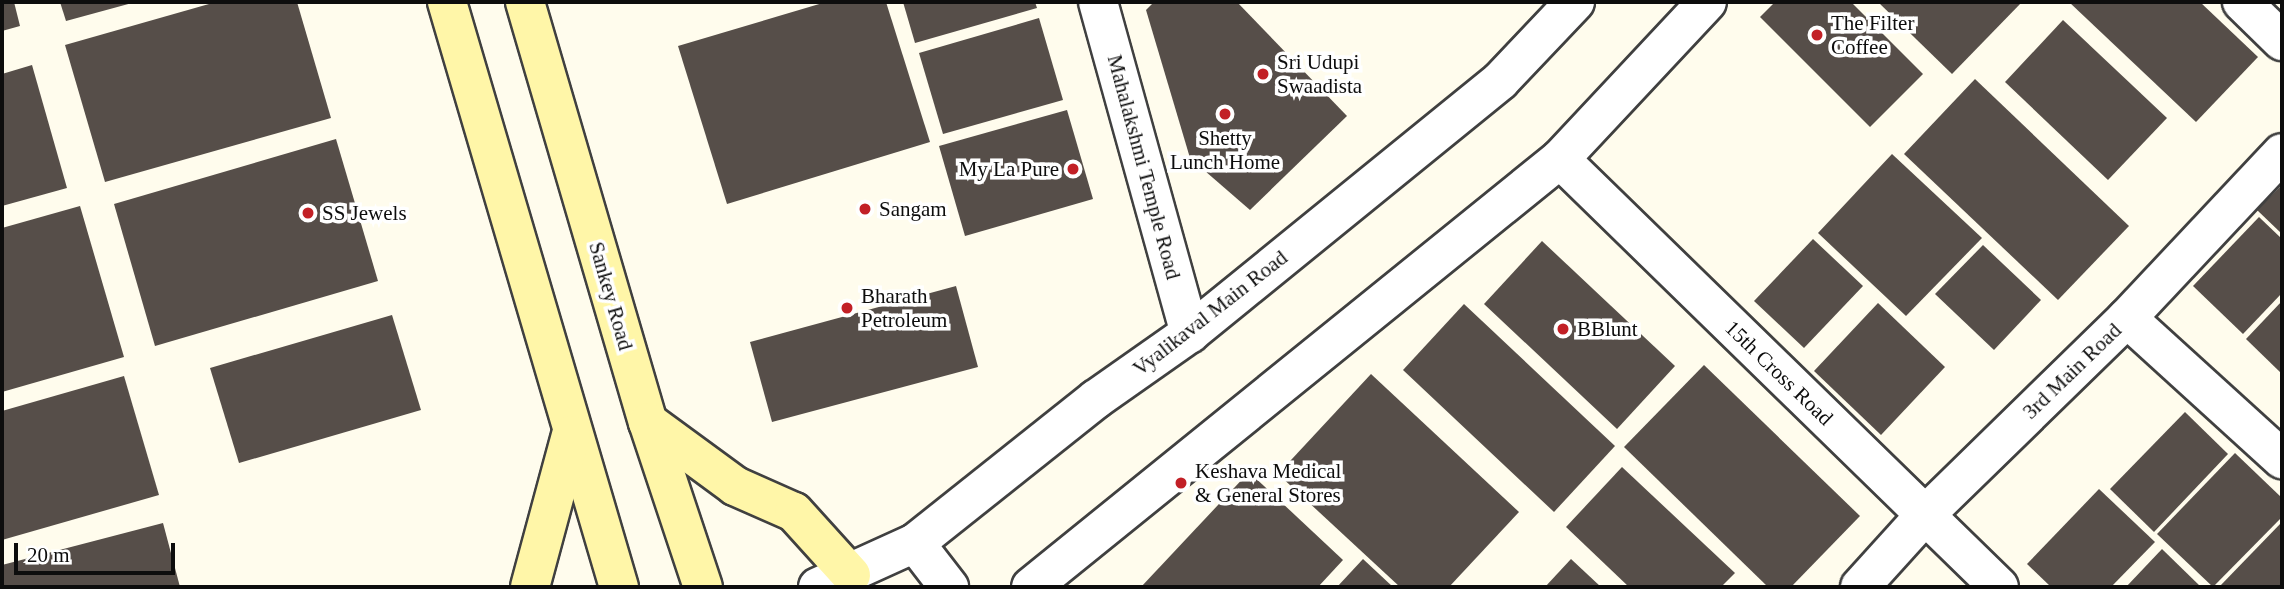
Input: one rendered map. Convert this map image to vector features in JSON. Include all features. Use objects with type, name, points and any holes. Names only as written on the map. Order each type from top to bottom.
[{"type":"main road","points":[[447,2],[571,435],[619,587]]},
{"type":"main road","name":"Sankey Road","points":[[525,2],[648,422],[703,587]]},
{"type":"main road","points":[[648,422],[735,486],[794,512],[834,581]]},
{"type":"main road","points":[[530,587],[571,435]]},
{"type":"street","name":"Mahalakshmi Temple Road","points":[[1098,2],[1190,333]]},
{"type":"street","name":"Vyalikaval Main Road","points":[[834,581],[915,543],[1096,399],[1190,333],[1500,80],[1575,2]]},
{"type":"street","points":[[1031,587],[1560,159],[1707,2]]},
{"type":"street","points":[[2242,2],[2282,41]]},
{"type":"street","name":"3rd Main Road","points":[[1860,587],[1925,514],[2127,318],[2282,153]]},
{"type":"street","name":"15th Cross Road","points":[[1560,159],[1999,587]]},
{"type":"street","points":[[2127,318],[2282,459]]},
{"type":"street","points":[[915,543],[949,587]]},
{"type":"building","points":[[2,2],[14,2],[20,26],[2,31]]},
{"type":"building","points":[[60,2],[132,2],[132,3],[66,21]]},
{"type":"building","points":[[216,2],[297,2],[331,118],[105,182],[65,45]]},
{"type":"building","points":[[826,2],[886,2],[930,142],[727,204],[678,46]]},
{"type":"building","points":[[903,2],[1035,2],[1037,8],[915,43]]},
{"type":"building","points":[[1154,2],[1237,2],[1347,116],[1250,210],[1190,158],[1146,10]]},
{"type":"building","points":[[1775,2],[1851,2],[1923,74],[1870,127],[1760,17]]},
{"type":"building","points":[[1878,2],[2022,2],[1952,74]]},
{"type":"building","points":[[2069,2],[2200,2],[2258,57],[2196,122]]},
{"type":"building","points":[[1039,18],[1063,100],[943,134],[919,53]]},
{"type":"building","points":[[2063,20],[2167,118],[2108,180],[2005,82]]},
{"type":"building","points":[[32,65],[67,188],[2,206],[2,74]]},
{"type":"building","points":[[1975,79],[2129,226],[2058,300],[1904,154]]},
{"type":"building","points":[[1067,110],[1093,199],[965,236],[939,146]]},
{"type":"building","points":[[336,139],[378,281],[155,346],[114,204]]},
{"type":"building","points":[[1892,154],[1982,238],[1906,316],[1818,233]]},
{"type":"building","points":[[2282,185],[2282,234],[2257,210]]},
{"type":"building","points":[[80,206],[124,357],[2,392],[2,228]]},
{"type":"building","points":[[2259,217],[2282,239],[2282,293],[2243,334],[2193,286]]},
{"type":"building","points":[[1813,239],[1863,286],[1804,348],[1754,301]]},
{"type":"building","points":[[1542,241],[1675,366],[1617,429],[1484,304]]},
{"type":"building","points":[[1983,245],[2041,300],[1994,350],[1935,294]]},
{"type":"building","points":[[956,286],[978,367],[772,422],[750,342]]},
{"type":"building","points":[[2282,301],[2282,374],[2246,339]]},
{"type":"building","points":[[1878,303],[1945,367],[1881,435],[1814,371]]},
{"type":"building","points":[[1464,304],[1615,446],[1554,512],[1403,370]]},
{"type":"building","points":[[392,315],[421,410],[239,463],[210,368]]},
{"type":"building","points":[[1704,365],[1860,516],[1791,587],[1768,587],[1624,447]]},
{"type":"building","points":[[1371,374],[1519,512],[1449,587],[1400,587],[1278,474]]},
{"type":"building","points":[[124,376],[159,495],[2,540],[2,411]]},
{"type":"building","points":[[2185,412],[2228,454],[2154,532],[2110,489]]},
{"type":"building","points":[[2235,453],[2282,498],[2282,517],[2213,587],[2157,534]]},
{"type":"building","points":[[1622,467],[1735,573],[1721,587],[1629,587],[1566,527]]},
{"type":"building","points":[[1249,472],[1343,560],[1318,587],[1141,587]]},
{"type":"building","points":[[2099,489],[2155,542],[2111,587],[2051,587],[2027,564]]},
{"type":"building","points":[[2282,522],[2282,587],[2219,587]]},
{"type":"building","points":[[163,523],[180,587],[2,587],[2,565]]},
{"type":"building","points":[[2162,549],[2201,587],[2126,587]]},
{"type":"building","points":[[1363,559],[1393,587],[1337,587]]},
{"type":"building","points":[[1571,559],[1601,587],[1545,587]]},
{"type":"place","name":"The Filter Coffee","points":[[1817,35]]},
{"type":"place","name":"Sri Udupi Swaadista","points":[[1263,74]]},
{"type":"place","name":"Shetty Lunch Home","points":[[1225,114]]},
{"type":"place","name":"My La Pure","points":[[1073,169]]},
{"type":"place","name":"Sangam","points":[[865,209]]},
{"type":"place","name":"SS Jewels","points":[[308,213]]},
{"type":"place","name":"Bharath Petroleum","points":[[847,308]]},
{"type":"place","name":"BBlunt","points":[[1563,329]]},
{"type":"place","name":"Keshava Medical & General Stores","points":[[1181,483]]}]
